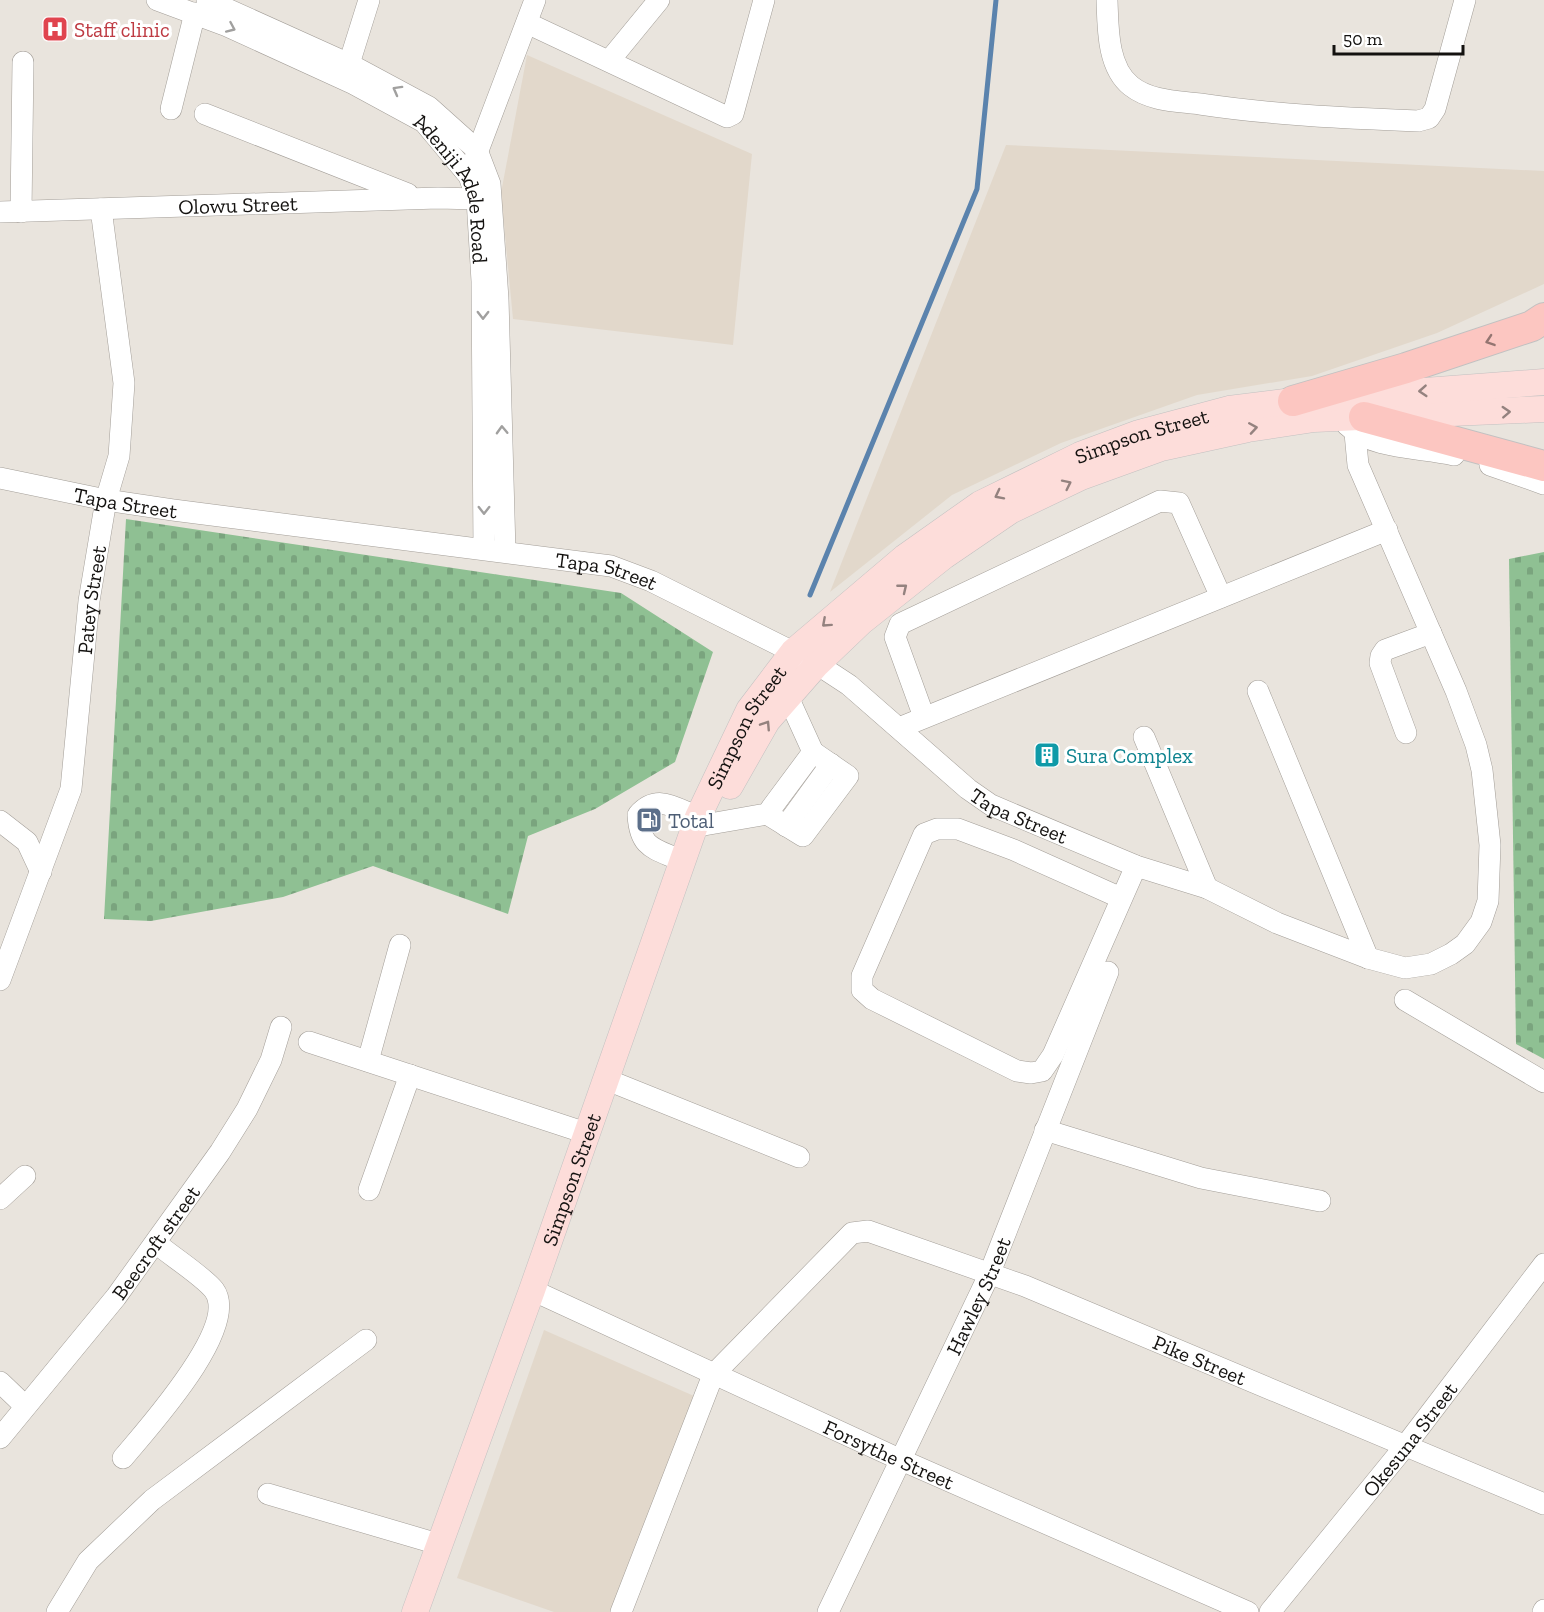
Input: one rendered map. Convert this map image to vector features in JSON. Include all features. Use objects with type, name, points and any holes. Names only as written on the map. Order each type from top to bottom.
[{"type":"highway","points":[[1293,400],[1417,365],[1532,326],[1544,318]]},
{"type":"highway","points":[[1353,423],[1544,466]]},
{"type":"main road","name":"Simpson Street","points":[[416,1612],[438,1544],[532,1290],[605,1079],[687,854],[749,711],[793,652],[905,557],[981,504],[1036,475],[1139,433],[1229,409],[1293,400],[1544,382]]},
{"type":"main road","points":[[701,821],[768,721],[817,664],[861,622],[944,556],[1010,511],[1081,477],[1161,448],[1248,429],[1544,410]]},
{"type":"street","name":"Adeniji Adele Road","points":[[157,0],[201,7],[349,64],[429,107],[477,150],[490,184],[498,299],[495,550]]},
{"type":"street","points":[[349,64],[369,0]]},
{"type":"street","points":[[469,176],[535,0]]},
{"type":"street","points":[[609,61],[659,0]]},
{"type":"street","points":[[527,23],[727,117],[733,114],[764,0]]},
{"type":"street","points":[[1107,0],[1108,33],[1116,65],[1128,84],[1147,96],[1266,114],[1418,121],[1429,118],[1435,110],[1465,0]]},
{"type":"street","name":"Adeniji Adele Road","points":[[201,7],[424,122],[469,176],[477,199],[495,550]]},
{"type":"street","points":[[171,109],[201,7]]},
{"type":"street","points":[[10,212],[23,62]]},
{"type":"street","points":[[205,114],[420,199]]},
{"type":"street","name":"Olowu Street","points":[[10,212],[477,199]]},
{"type":"street","name":"Patey Street","points":[[0,980],[71,789],[89,601],[106,500],[119,456],[124,383],[101,209]]},
{"type":"street","points":[[1353,423],[1402,446],[1444,452],[1485,463],[1544,484]]},
{"type":"street","name":"Tapa Street","points":[[0,478],[106,500],[611,566],[651,580],[817,664],[849,685],[968,789],[991,805],[1136,866],[1207,888],[1277,922],[1368,958],[1405,968],[1431,964],[1466,944],[1481,922],[1488,901],[1490,845],[1482,770],[1476,745],[1431,633],[1358,465],[1353,423]]},
{"type":"street","points":[[924,717],[896,637],[900,624],[1160,501],[1179,503],[1221,597]]},
{"type":"street","points":[[899,728],[1387,530]]},
{"type":"street","points":[[1406,732],[1380,663],[1381,656],[1385,650],[1431,633]]},
{"type":"street","points":[[1258,691],[1368,958]]},
{"type":"street","points":[[687,854],[645,843],[639,832],[638,815],[647,804],[660,802],[701,821],[767,814],[803,836],[848,776],[813,752],[788,697]]},
{"type":"street","points":[[1144,737],[1207,888]]},
{"type":"street","points":[[767,814],[813,752]]},
{"type":"street","points":[[0,821],[27,842],[41,872]]},
{"type":"street","points":[[1121,898],[993,842],[958,829],[937,829],[924,834],[862,976],[862,990],[872,999],[1017,1071],[1031,1073],[1042,1071],[1053,1055],[1136,866]]},
{"type":"street","points":[[368,1061],[400,945]]},
{"type":"street","name":"Hawley Street","points":[[828,1612],[899,1459],[989,1275],[1108,972]]},
{"type":"street","points":[[1405,1000],[1544,1082]]},
{"type":"street","name":"Beecroft street","points":[[0,1438],[24,1405],[116,1298],[156,1243],[247,1109],[271,1060],[281,1027]]},
{"type":"street","points":[[309,1042],[586,1133]]},
{"type":"street","points":[[369,1190],[410,1075]]},
{"type":"street","points":[[605,1079],[799,1157]]},
{"type":"street","points":[[1045,1130],[1201,1178],[1320,1201]]},
{"type":"street","points":[[0,1199],[26,1176]]},
{"type":"street","name":"Pike Street","points":[[713,1375],[852,1233],[868,1231],[1025,1286],[1406,1444],[1544,1504]]},
{"type":"street","points":[[123,1458],[199,1363],[219,1314],[219,1303],[214,1291],[156,1243]]},
{"type":"street","name":"Okesuna Street","points":[[1270,1612],[1541,1273]]},
{"type":"street","name":"Forsythe Street","points":[[532,1290],[899,1459],[1248,1612]]},
{"type":"street","points":[[57,1612],[88,1561],[152,1500],[366,1340]]},
{"type":"street","points":[[621,1612],[713,1375]]},
{"type":"street","points":[[0,1382],[24,1405]]},
{"type":"street","points":[[268,1494],[438,1544]]},
{"type":"shaded area","points":[[527,55],[752,154],[733,345],[513,319],[501,193]]},
{"type":"shaded area","points":[[1006,145],[1544,171],[1544,284],[1437,333],[1312,376],[1197,395],[1061,443],[952,495],[830,592]]},
{"type":"shaded area","points":[[544,1330],[694,1396],[611,1612],[554,1612],[457,1578]]},
{"type":"green space","points":[[126,519],[621,593],[713,652],[675,762],[595,809],[528,836],[508,914],[373,866],[283,897],[151,921],[104,919]]},
{"type":"green space","points":[[1544,552],[1544,1059],[1516,1044],[1509,559]]},
{"type":"waterway","points":[[810,595],[977,189],[996,0]]},
{"type":"place","name":"Staff clinic","points":[[55,29]]},
{"type":"place","name":"Sura Complex","points":[[1047,755]]},
{"type":"place","name":"Total","points":[[649,820]]}]
